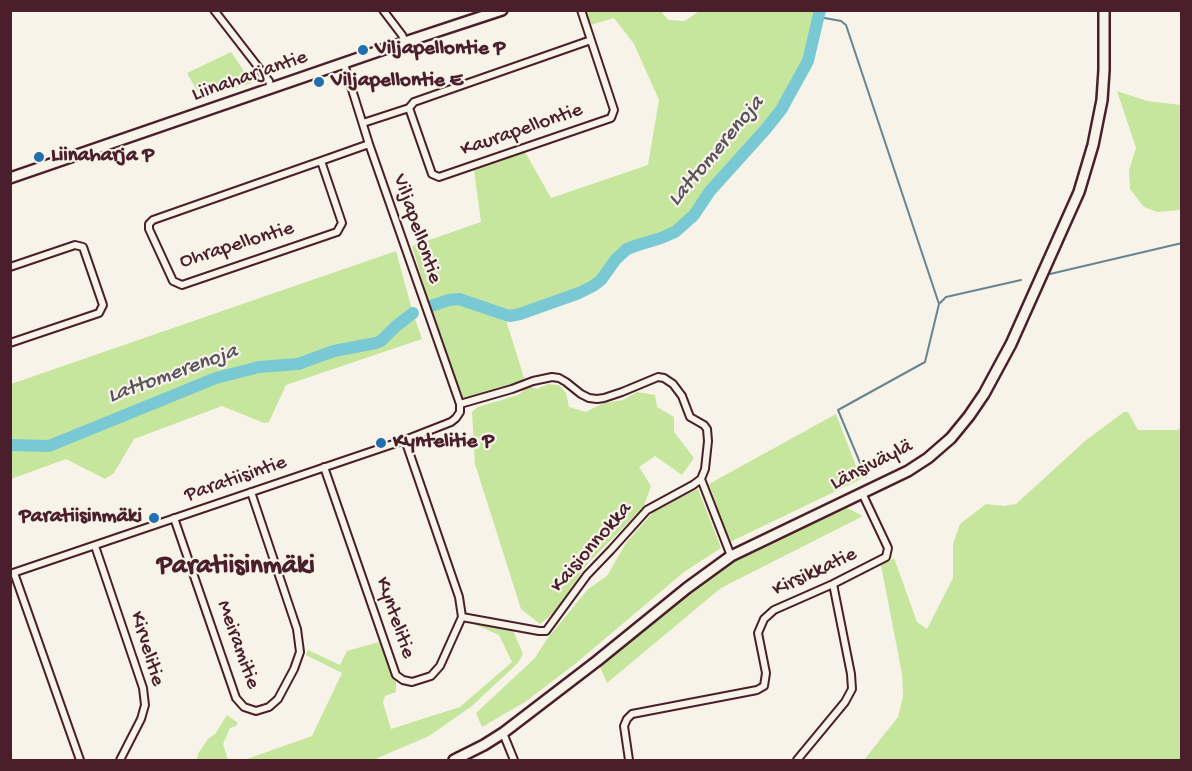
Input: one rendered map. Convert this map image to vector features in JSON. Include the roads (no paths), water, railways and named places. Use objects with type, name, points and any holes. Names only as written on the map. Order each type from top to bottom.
[{"type":"main road","name":"Liinaharjantie","points":[[10,178],[502,10]]},
{"type":"main road","name":"Länsiväylä","points":[[454,760],[503,733],[597,661],[694,582],[731,556],[898,476],[920,464],[951,438],[984,394],[1011,344],[1079,192],[1098,126],[1102,100],[1104,10]]},
{"type":"street","points":[[214,10],[269,81],[271,88]]},
{"type":"street","points":[[383,10],[405,42]]},
{"type":"street","name":"Kaurapellontie","points":[[409,108],[432,174],[439,177],[611,118],[614,110],[581,10]]},
{"type":"street","points":[[363,123],[409,108],[414,102],[591,40]]},
{"type":"street","name":"Viljapellontie","points":[[344,64],[369,144],[460,404]]},
{"type":"street","name":"Ohrapellontie","points":[[321,161],[342,223],[337,231],[182,285],[173,281],[149,229],[149,224],[153,220],[369,144]]},
{"type":"street","points":[[10,267],[75,245],[83,247],[103,305],[99,313],[10,343]]},
{"type":"street","points":[[460,404],[552,377],[566,382],[588,398],[597,399],[622,392],[658,377],[664,378],[673,384],[682,396],[690,417],[704,424],[707,429],[708,441],[702,478],[731,556]]},
{"type":"street","name":"Paratiisintie","points":[[12,573],[405,440],[451,422],[460,412],[460,404]]},
{"type":"street","points":[[405,440],[459,597],[462,617]]},
{"type":"street","name":"Kyntelitie","points":[[324,467],[396,675],[412,682],[431,676],[440,666],[462,617]]},
{"type":"street","name":"Kaisionnokka","points":[[462,617],[546,631],[587,574],[647,510],[702,478]]},
{"type":"street","name":"Meiramitie","points":[[174,518],[236,698],[244,708],[256,711],[269,707],[278,699],[300,652],[297,629],[251,492]]},
{"type":"street","name":"Kirsikkatie","points":[[629,760],[624,726],[632,714],[757,690],[764,686],[766,673],[758,633],[764,619],[774,610],[886,557],[888,548],[862,493]]},
{"type":"street","name":"Kirvelitie","points":[[95,546],[143,688],[145,705],[141,719],[120,760]]},
{"type":"street","points":[[12,573],[80,760]]},
{"type":"street","points":[[797,760],[845,702],[852,689],[833,584]]},
{"type":"street","points":[[503,733],[514,760]]},
{"type":"waterway","name":"Lattomerenoja","points":[[431,306],[459,299],[510,316],[520,314],[593,286],[601,280],[616,259],[627,249],[675,232],[694,215],[710,191],[781,110],[808,61],[820,10]]},
{"type":"waterway","points":[[819,17],[841,21],[846,25],[939,304]]},
{"type":"waterway","points":[[1050,274],[1182,243]]},
{"type":"waterway","points":[[866,477],[838,410],[925,362],[939,304],[946,297],[1021,280]]},
{"type":"waterway","name":"Lattomerenoja","points":[[10,445],[49,446],[216,378],[259,367],[298,364],[334,351],[376,343],[413,313]]},
{"type":"place","name":"Viljapellontie P","points":[[363,50]]},
{"type":"place","name":"Viljapellontie E","points":[[319,82]]},
{"type":"place","name":"Liinaharja P","points":[[39,157]]},
{"type":"place","name":"Kyntelitie P","points":[[381,443]]},
{"type":"place","name":"Paratiisinmäki","points":[[154,518]]},
{"type":"district","name":"Paratiisinmäki","points":[[236,568]]}]
